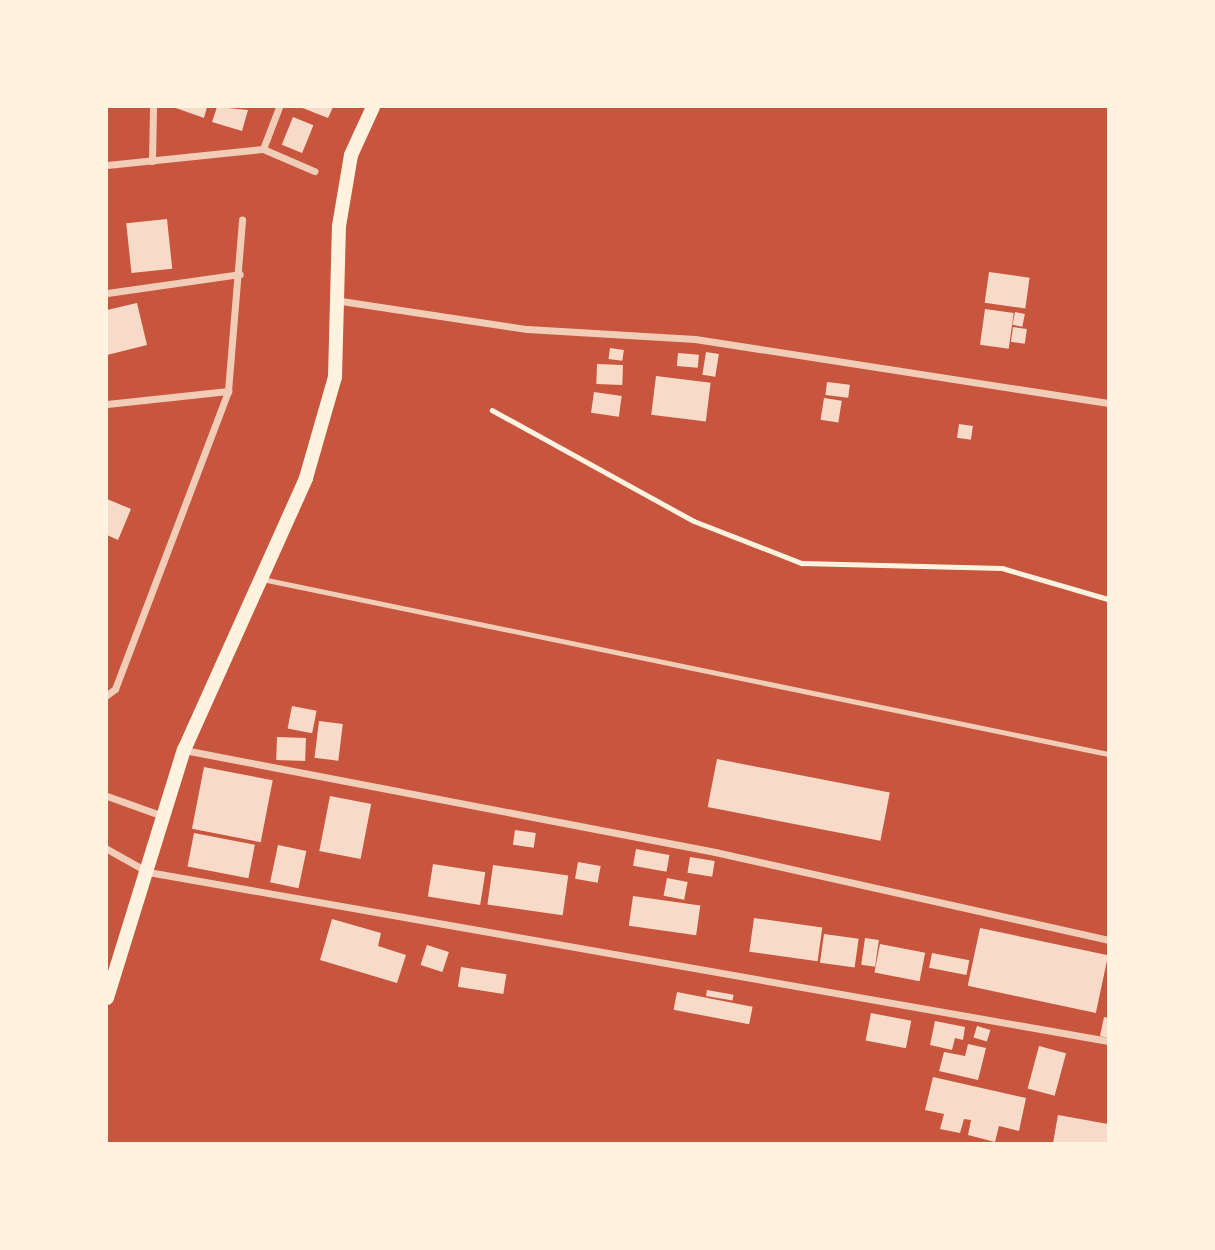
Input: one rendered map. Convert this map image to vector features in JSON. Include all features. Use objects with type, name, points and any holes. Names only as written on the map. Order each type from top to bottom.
[{"type":"main road","points":[[107,998],[148,872],[160,815],[184,750],[261,579],[323,425],[335,377],[341,301],[339,226],[351,155],[373,107]]},
{"type":"street","points":[[152,161],[153,107]]},
{"type":"street","points":[[263,149],[279,107]]},
{"type":"street","points":[[107,165],[263,149],[314,171]]},
{"type":"street","points":[[107,695],[115,689],[228,391],[240,274],[242,220]]},
{"type":"street","points":[[107,293],[240,274]]},
{"type":"street","points":[[341,301],[527,329],[695,339],[1108,403]]},
{"type":"street","points":[[107,404],[228,391]]},
{"type":"street","points":[[184,750],[715,852],[1108,940]]},
{"type":"street","points":[[107,796],[160,815]]},
{"type":"street","points":[[107,849],[148,872],[1108,1041]]},
{"type":"lane","points":[[261,579],[1108,754]]},
{"type":"path","points":[[492,410],[694,521],[802,564],[1002,568],[1108,599]]},
{"type":"building","points":[[173,107],[207,107],[204,118]]},
{"type":"building","points":[[217,107],[248,110],[242,131],[212,122]]},
{"type":"building","points":[[300,107],[333,107],[328,118]]},
{"type":"building","points":[[293,117],[313,125],[302,153],[282,145]]},
{"type":"building","points":[[167,219],[172,269],[131,273],[126,223]]},
{"type":"building","points":[[989,272],[1030,278],[1025,308],[985,303]]},
{"type":"building","points":[[137,303],[147,345],[107,355],[107,310]]},
{"type":"building","points":[[985,309],[1014,313],[1009,349],[980,345]]},
{"type":"building","points":[[1015,312],[1025,314],[1022,327],[1013,325]]},
{"type":"building","points":[[1013,327],[1027,329],[1025,344],[1011,342]]},
{"type":"building","points":[[610,348],[624,350],[622,361],[608,359]]},
{"type":"building","points":[[706,352],[719,354],[715,377],[702,375]]},
{"type":"building","points":[[678,353],[699,355],[698,368],[677,366]]},
{"type":"building","points":[[597,364],[623,365],[622,385],[596,384]]},
{"type":"building","points":[[656,376],[711,383],[706,421],[651,415]]},
{"type":"building","points":[[827,382],[850,385],[848,398],[825,395]]},
{"type":"building","points":[[594,392],[622,396],[619,417],[591,413]]},
{"type":"building","points":[[824,398],[842,401],[838,423],[821,420]]},
{"type":"building","points":[[959,424],[973,426],[971,440],[957,438]]},
{"type":"building","points":[[107,499],[131,509],[118,540],[107,535]]},
{"type":"building","points":[[292,706],[317,711],[312,733],[288,729]]},
{"type":"building","points":[[319,721],[343,724],[338,761],[314,758]]},
{"type":"building","points":[[277,737],[306,738],[305,761],[276,760]]},
{"type":"building","points":[[717,759],[890,793],[880,841],[708,807]]},
{"type":"building","points":[[204,767],[273,780],[261,842],[192,829]]},
{"type":"building","points":[[330,796],[371,804],[361,859],[319,851]]},
{"type":"building","points":[[515,830],[536,833],[534,848],[513,845]]},
{"type":"building","points":[[194,833],[255,845],[248,878],[188,866]]},
{"type":"building","points":[[278,845],[306,851],[298,888],[270,882]]},
{"type":"building","points":[[636,849],[669,855],[667,872],[633,866]]},
{"type":"building","points":[[690,857],[715,861],[712,877],[687,873]]},
{"type":"building","points":[[578,862],[601,866],[598,883],[575,879]]},
{"type":"building","points":[[433,864],[485,872],[480,905],[428,897]]},
{"type":"building","points":[[493,865],[568,876],[563,915],[487,905]]},
{"type":"building","points":[[667,878],[688,882],[684,900],[664,896]]},
{"type":"building","points":[[633,896],[700,905],[696,935],[629,926]]},
{"type":"building","points":[[754,918],[822,928],[818,961],[749,952]]},
{"type":"building","points":[[332,919],[381,933],[378,946],[406,955],[397,983],[320,960]]},
{"type":"building","points":[[980,928],[1108,955],[1096,1013],[968,986]]},
{"type":"building","points":[[824,934],[859,939],[855,968],[820,963]]},
{"type":"building","points":[[865,938],[879,940],[875,967],[861,965]]},
{"type":"building","points":[[880,944],[925,953],[920,981],[874,972]]},
{"type":"building","points":[[427,945],[449,952],[442,972],[421,965]]},
{"type":"building","points":[[932,953],[969,960],[966,975],[929,968]]},
{"type":"building","points":[[461,967],[506,974],[503,994],[458,987]]},
{"type":"building","points":[[707,990],[734,995],[733,1001],[706,996]]},
{"type":"building","points":[[677,992],[753,1007],[749,1024],[674,1010]]},
{"type":"building","points":[[871,1013],[911,1021],[906,1048],[866,1040]]},
{"type":"building","points":[[1104,1017],[1108,1018],[1108,1038],[1100,1036]]},
{"type":"building","points":[[935,1021],[965,1027],[963,1040],[955,1038],[952,1050],[930,1045]]},
{"type":"building","points":[[977,1026],[990,1030],[987,1042],[973,1037]]},
{"type":"building","points":[[968,1044],[986,1048],[978,1080],[939,1071],[944,1052],[965,1056]]},
{"type":"building","points":[[1039,1046],[1066,1053],[1055,1096],[1028,1089]]},
{"type":"building","points":[[933,1077],[1026,1098],[1019,1131],[999,1126],[995,1142],[968,1135],[971,1120],[964,1119],[960,1133],[940,1129],[944,1114],[925,1110]]},
{"type":"building","points":[[1058,1115],[1108,1124],[1108,1143],[1053,1143]]}]
